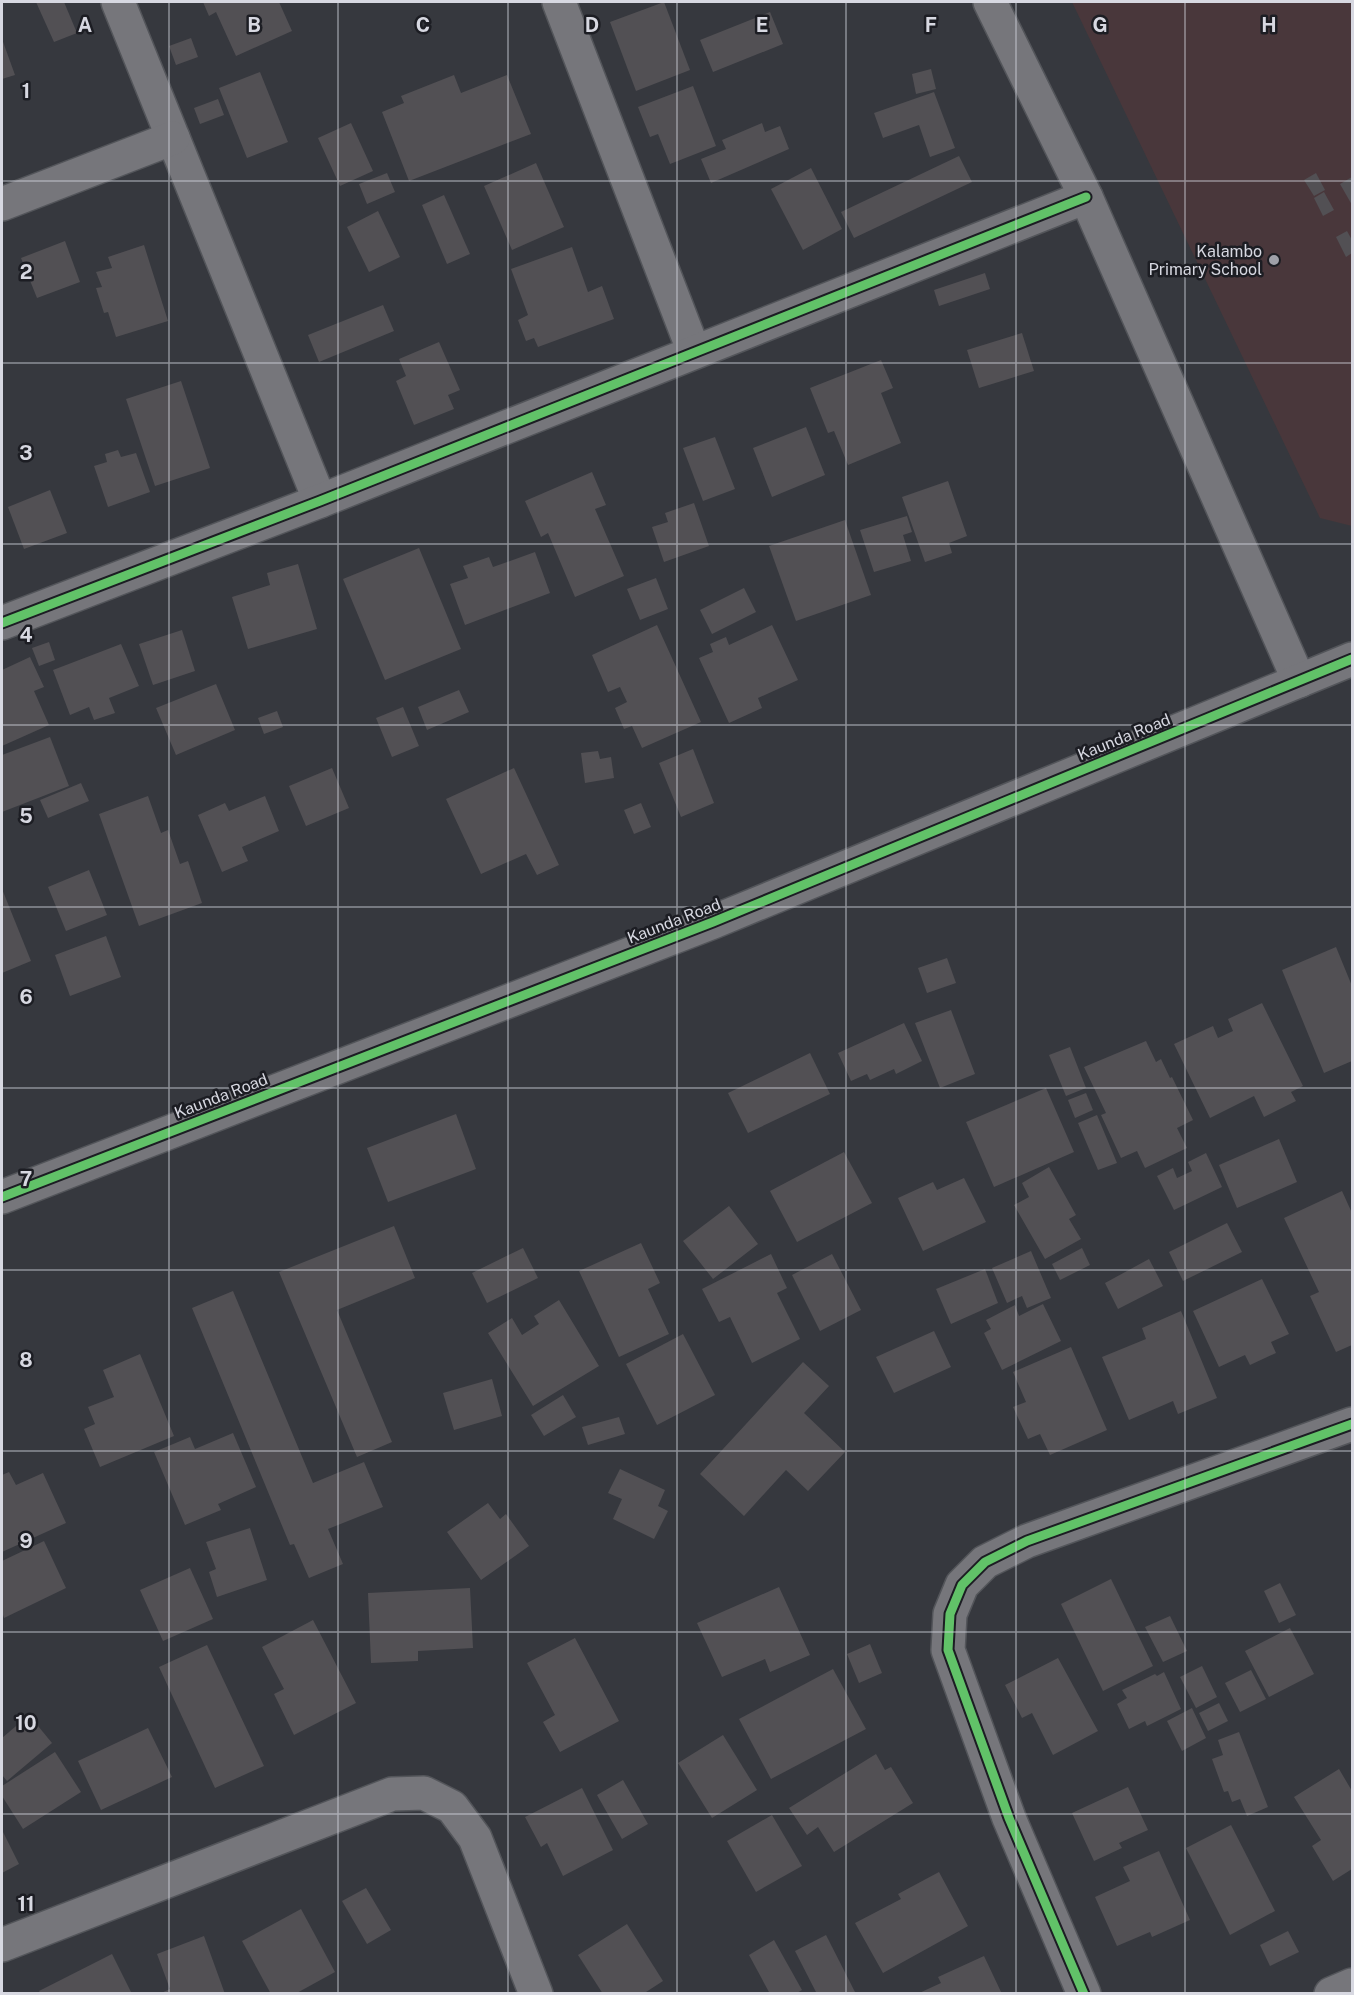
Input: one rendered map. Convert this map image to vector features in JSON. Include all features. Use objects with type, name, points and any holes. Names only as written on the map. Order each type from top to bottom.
[{"type":"street","points":[[118,2],[320,501]]},
{"type":"street","points":[[559,2],[694,352]]},
{"type":"street","points":[[990,2],[1086,198],[1299,681]]},
{"type":"street","points":[[2,204],[173,138]]},
{"type":"street","points":[[2,623],[320,501],[1086,198]]},
{"type":"street","name":"Kaunda Road","points":[[2,1197],[713,922],[1353,659]]},
{"type":"street","points":[[1084,1994],[1009,1818],[948,1650],[950,1614],[962,1585],[985,1562],[1027,1541],[1353,1424]]},
{"type":"street","points":[[2,1945],[392,1794],[424,1793],[452,1807],[475,1838],[536,1994]]},
{"type":"street","points":[[1330,1994],[1353,1985]]},
{"type":"shaded area","name":"Kalambo Primary School","points":[[1072,2],[1352,2],[1352,526],[1320,518]]},
{"type":"building","points":[[36,2],[64,2],[77,33],[54,42]]},
{"type":"building","points":[[203,2],[279,2],[292,31],[236,56],[216,12],[209,16]]},
{"type":"building","points":[[664,2],[690,70],[636,91],[610,22]]},
{"type":"building","points":[[770,12],[783,44],[713,72],[700,40]]},
{"type":"building","points":[[191,38],[198,57],[176,65],[169,46]]},
{"type":"building","points":[[2,39],[15,75],[2,79]]},
{"type":"building","points":[[931,69],[936,89],[916,94],[912,74]]},
{"type":"building","points":[[260,72],[288,142],[247,158],[219,88]]},
{"type":"building","points":[[454,75],[461,93],[507,75],[531,134],[409,181],[382,112],[404,103],[401,96]]},
{"type":"building","points":[[693,86],[716,146],[670,164],[658,134],[650,137],[638,107]]},
{"type":"building","points":[[934,92],[955,148],[930,157],[919,125],[883,138],[874,113]]},
{"type":"building","points":[[218,99],[224,115],[200,124],[194,108]]},
{"type":"building","points":[[351,123],[373,171],[340,186],[318,138]]},
{"type":"building","points":[[762,123],[765,132],[780,126],[789,149],[711,183],[701,159],[726,149],[722,140]]},
{"type":"building","points":[[959,156],[972,182],[854,238],[841,212]]},
{"type":"building","points":[[536,163],[564,227],[512,250],[484,186]]},
{"type":"building","points":[[811,168],[842,229],[803,250],[771,189]]},
{"type":"building","points":[[387,173],[395,192],[367,204],[359,184]]},
{"type":"building","points":[[1316,173],[1325,190],[1314,196],[1304,180]]},
{"type":"building","points":[[1352,177],[1352,205],[1340,184]]},
{"type":"building","points":[[1324,192],[1334,210],[1323,216],[1314,198]]},
{"type":"building","points":[[444,195],[470,254],[447,264],[422,205]]},
{"type":"building","points":[[378,211],[400,257],[369,272],[347,227]]},
{"type":"building","points":[[1347,231],[1352,240],[1352,253],[1346,257],[1336,237]]},
{"type":"building","points":[[65,241],[80,282],[37,298],[21,258]]},
{"type":"building","points":[[144,245],[168,321],[116,337],[108,312],[104,313],[96,288],[102,287],[96,272],[112,268],[108,257]]},
{"type":"building","points":[[572,247],[588,292],[602,286],[614,319],[538,347],[534,338],[526,341],[518,320],[528,315],[511,269]]},
{"type":"building","points":[[985,273],[990,289],[939,306],[934,290]]},
{"type":"building","points":[[383,305],[394,331],[319,362],[308,335]]},
{"type":"building","points":[[1022,333],[1034,371],[979,388],[967,350]]},
{"type":"building","points":[[439,342],[460,390],[448,395],[454,409],[414,425],[396,381],[406,376],[399,359]]},
{"type":"building","points":[[881,360],[893,388],[881,393],[901,443],[848,465],[834,431],[828,433],[810,388]]},
{"type":"building","points":[[181,381],[210,468],[155,486],[126,399]]},
{"type":"building","points":[[806,427],[825,475],[772,497],[753,448]]},
{"type":"building","points":[[715,437],[735,489],[703,501],[683,448]]},
{"type":"building","points":[[118,450],[121,457],[136,453],[150,492],[108,507],[94,466],[107,462],[105,454]]},
{"type":"building","points":[[592,472],[606,505],[595,509],[624,576],[575,597],[548,533],[541,537],[525,501]]},
{"type":"building","points":[[948,481],[967,536],[949,543],[952,553],[925,562],[902,497]]},
{"type":"building","points":[[50,490],[67,533],[24,549],[8,507]]},
{"type":"building","points":[[694,503],[709,546],[664,562],[652,527],[668,522],[665,513]]},
{"type":"building","points":[[907,516],[912,532],[903,535],[911,561],[874,572],[860,530]]},
{"type":"building","points":[[845,520],[871,595],[796,621],[769,546]]},
{"type":"building","points":[[419,548],[461,649],[385,680],[343,579]]},
{"type":"building","points":[[535,552],[550,593],[465,625],[450,584],[468,578],[463,566],[489,557],[493,567]]},
{"type":"building","points":[[298,564],[317,629],[248,649],[232,597],[270,585],[267,573]]},
{"type":"building","points":[[656,578],[668,609],[640,620],[627,589]]},
{"type":"building","points":[[744,588],[756,612],[712,634],[700,610]]},
{"type":"building","points":[[657,625],[701,722],[642,748],[632,726],[624,729],[615,708],[627,702],[620,687],[608,692],[592,655]]},
{"type":"building","points":[[772,625],[798,680],[758,698],[762,708],[729,723],[699,658],[713,652],[710,644],[726,637],[729,645]]},
{"type":"building","points":[[182,630],[195,671],[153,685],[139,644]]},
{"type":"building","points":[[49,642],[55,660],[39,666],[32,648]]},
{"type":"building","points":[[121,644],[139,686],[109,698],[115,713],[94,720],[89,707],[70,715],[53,670]]},
{"type":"building","points":[[30,657],[44,687],[34,691],[49,725],[2,746],[2,670]]},
{"type":"building","points":[[216,684],[235,730],[176,755],[156,708]]},
{"type":"building","points":[[459,690],[469,712],[427,730],[418,707]]},
{"type":"building","points":[[403,707],[419,746],[392,757],[376,718]]},
{"type":"building","points":[[277,711],[283,727],[264,734],[258,718]]},
{"type":"building","points":[[50,737],[69,786],[2,812],[2,755]]},
{"type":"building","points":[[693,749],[714,803],[681,817],[659,763]]},
{"type":"building","points":[[598,751],[600,759],[611,757],[614,778],[585,783],[581,753]]},
{"type":"building","points":[[332,768],[349,808],[306,826],[289,786]]},
{"type":"building","points":[[514,768],[559,865],[537,875],[526,854],[481,874],[446,799]]},
{"type":"building","points":[[81,783],[89,801],[48,818],[40,800]]},
{"type":"building","points":[[148,796],[161,833],[168,830],[180,864],[188,861],[202,903],[139,926],[99,814]]},
{"type":"building","points":[[265,796],[279,831],[242,847],[248,861],[222,872],[198,815],[225,803],[229,811]]},
{"type":"building","points":[[641,803],[651,827],[634,834],[624,810]]},
{"type":"building","points":[[89,870],[107,915],[66,931],[48,887]]},
{"type":"building","points":[[2,889],[31,961],[2,973]]},
{"type":"building","points":[[106,936],[121,977],[70,996],[55,955]]},
{"type":"building","points":[[1336,947],[1352,986],[1352,1061],[1324,1073],[1282,970]]},
{"type":"building","points":[[947,958],[956,983],[927,993],[918,968]]},
{"type":"building","points":[[1262,1003],[1303,1086],[1291,1092],[1296,1101],[1264,1117],[1254,1096],[1210,1118],[1174,1044],[1213,1026],[1218,1038],[1233,1031],[1228,1019]]},
{"type":"building","points":[[951,1010],[975,1074],[940,1088],[915,1023]]},
{"type":"building","points":[[904,1023],[922,1061],[896,1074],[894,1069],[870,1080],[867,1074],[851,1081],[838,1053]]},
{"type":"building","points":[[1146,1041],[1156,1062],[1161,1059],[1170,1078],[1172,1077],[1193,1120],[1177,1128],[1187,1148],[1145,1168],[1137,1151],[1121,1158],[1101,1115],[1106,1113],[1084,1067]]},
{"type":"building","points":[[1070,1047],[1086,1088],[1066,1096],[1049,1055]]},
{"type":"building","points":[[810,1053],[830,1094],[748,1133],[728,1093]]},
{"type":"building","points":[[1046,1088],[1074,1152],[994,1187],[966,1122]]},
{"type":"building","points":[[1086,1093],[1093,1110],[1075,1118],[1068,1100]]},
{"type":"building","points":[[456,1114],[476,1169],[388,1202],[367,1148]]},
{"type":"building","points":[[1097,1115],[1117,1163],[1098,1170],[1078,1123]]},
{"type":"building","points":[[1279,1139],[1297,1182],[1237,1208],[1219,1165]]},
{"type":"building","points":[[844,1152],[872,1203],[797,1242],[770,1191]]},
{"type":"building","points":[[1206,1153],[1222,1187],[1174,1210],[1157,1176],[1173,1168],[1177,1178],[1192,1171],[1188,1162]]},
{"type":"building","points":[[1049,1167],[1076,1215],[1069,1219],[1081,1239],[1045,1259],[1014,1205],[1029,1197],[1022,1183]]},
{"type":"building","points":[[964,1178],[986,1222],[923,1251],[898,1198],[933,1182],[937,1190]]},
{"type":"building","points":[[1342,1191],[1352,1213],[1352,1345],[1336,1352],[1310,1296],[1319,1292],[1284,1218]]},
{"type":"building","points":[[729,1206],[758,1244],[713,1279],[683,1241]]},
{"type":"building","points":[[1227,1223],[1242,1252],[1183,1281],[1169,1252]]},
{"type":"building","points":[[394,1226],[415,1278],[337,1310],[392,1442],[357,1457],[279,1272]]},
{"type":"building","points":[[641,1243],[660,1283],[648,1289],[669,1334],[619,1357],[579,1271]]},
{"type":"building","points":[[523,1248],[538,1278],[487,1303],[472,1273]]},
{"type":"building","points":[[1082,1248],[1090,1265],[1060,1280],[1052,1264]]},
{"type":"building","points":[[1031,1251],[1051,1298],[1027,1308],[1022,1296],[1007,1303],[992,1268]]},
{"type":"building","points":[[771,1254],[787,1288],[777,1293],[800,1339],[752,1363],[730,1317],[719,1322],[702,1289]]},
{"type":"building","points":[[832,1254],[861,1310],[820,1331],[792,1275]]},
{"type":"building","points":[[1149,1259],[1163,1286],[1118,1309],[1105,1283]]},
{"type":"building","points":[[985,1269],[998,1303],[951,1324],[936,1289]]},
{"type":"building","points":[[1262,1279],[1289,1334],[1271,1342],[1276,1353],[1250,1365],[1245,1355],[1219,1367],[1193,1311]]},
{"type":"building","points":[[233,1291],[313,1483],[364,1462],[383,1507],[328,1529],[343,1564],[309,1578],[294,1544],[290,1545],[192,1308]]},
{"type":"building","points":[[559,1300],[599,1366],[533,1406],[488,1333],[512,1318],[522,1335],[539,1324],[534,1316]]},
{"type":"building","points":[[1043,1304],[1061,1341],[1002,1370],[984,1333],[991,1329],[986,1320],[1015,1305],[1019,1316]]},
{"type":"building","points":[[1181,1311],[1217,1398],[1178,1414],[1173,1401],[1129,1420],[1102,1357],[1146,1339],[1142,1328]]},
{"type":"building","points":[[934,1331],[951,1367],[894,1393],[876,1357]]},
{"type":"building","points":[[683,1334],[715,1395],[657,1425],[626,1364]]},
{"type":"building","points":[[1071,1347],[1107,1430],[1050,1455],[1040,1434],[1028,1439],[1013,1407],[1026,1402],[1013,1372]]},
{"type":"building","points":[[140,1354],[174,1436],[100,1467],[84,1429],[95,1424],[88,1407],[114,1397],[103,1370]]},
{"type":"building","points":[[803,1362],[829,1386],[804,1413],[845,1452],[808,1491],[786,1470],[744,1516],[700,1474]]},
{"type":"building","points":[[492,1379],[502,1416],[454,1430],[443,1393]]},
{"type":"building","points":[[563,1395],[576,1417],[544,1436],[531,1415]]},
{"type":"building","points":[[619,1417],[625,1434],[588,1445],[582,1427]]},
{"type":"building","points":[[233,1433],[256,1487],[218,1504],[221,1510],[185,1525],[154,1452],[190,1437],[195,1449]]},
{"type":"building","points":[[620,1469],[665,1490],[658,1506],[668,1511],[654,1539],[613,1519],[622,1499],[608,1493]]},
{"type":"building","points":[[9,1472],[16,1485],[43,1473],[66,1523],[2,1552],[2,1475]]},
{"type":"building","points":[[488,1503],[500,1519],[506,1514],[529,1546],[481,1580],[447,1532]]},
{"type":"building","points":[[250,1528],[267,1580],[217,1597],[209,1572],[216,1569],[206,1542]]},
{"type":"building","points":[[44,1541],[66,1588],[4,1618],[2,1561]]},
{"type":"building","points":[[190,1568],[213,1619],[163,1641],[140,1590]]},
{"type":"building","points":[[1111,1579],[1153,1666],[1103,1691],[1061,1604]]},
{"type":"building","points":[[1280,1583],[1296,1615],[1279,1623],[1264,1591]]},
{"type":"building","points":[[779,1587],[810,1655],[770,1672],[765,1659],[722,1677],[697,1623]]},
{"type":"building","points":[[470,1588],[473,1648],[418,1651],[418,1661],[371,1663],[368,1593]]},
{"type":"building","points":[[1170,1616],[1187,1651],[1163,1662],[1145,1627]]},
{"type":"building","points":[[313,1620],[356,1703],[294,1735],[274,1694],[284,1689],[262,1647]]},
{"type":"building","points":[[1290,1628],[1314,1674],[1269,1697],[1245,1651]]},
{"type":"building","points":[[575,1638],[619,1721],[560,1752],[543,1722],[555,1715],[527,1663]]},
{"type":"building","points":[[870,1644],[882,1673],[859,1683],[847,1654]]},
{"type":"building","points":[[207,1645],[264,1766],[215,1788],[159,1667]]},
{"type":"building","points":[[1058,1658],[1098,1731],[1053,1755],[1032,1713],[1022,1718],[1005,1685]]},
{"type":"building","points":[[1202,1666],[1217,1697],[1196,1708],[1180,1677]]},
{"type":"building","points":[[833,1669],[866,1729],[771,1779],[739,1719]]},
{"type":"building","points":[[1251,1670],[1266,1699],[1240,1712],[1225,1683]]},
{"type":"building","points":[[1164,1672],[1181,1709],[1147,1726],[1145,1721],[1129,1729],[1117,1704],[1127,1698],[1122,1690]]},
{"type":"building","points":[[1219,1703],[1228,1721],[1208,1731],[1199,1713]]},
{"type":"building","points":[[1192,1708],[1206,1738],[1182,1751],[1167,1721]]},
{"type":"building","points":[[29,1715],[52,1743],[7,1781],[2,1775],[2,1738]]},
{"type":"building","points":[[148,1728],[172,1777],[101,1810],[78,1761]]},
{"type":"building","points":[[1239,1732],[1268,1807],[1247,1816],[1240,1799],[1232,1802],[1228,1791],[1224,1792],[1212,1759],[1223,1755],[1218,1740]]},
{"type":"building","points":[[723,1735],[757,1790],[712,1818],[678,1763]]},
{"type":"building","points":[[55,1752],[81,1792],[23,1829],[2,1796],[2,1786]]},
{"type":"building","points":[[876,1754],[885,1770],[891,1767],[913,1803],[834,1852],[818,1827],[807,1835],[789,1808]]},
{"type":"building","points":[[1339,1769],[1352,1791],[1352,1869],[1333,1881],[1312,1846],[1321,1840],[1294,1797]]},
{"type":"building","points":[[623,1780],[648,1824],[622,1839],[597,1795]]},
{"type":"building","points":[[1128,1787],[1148,1830],[1119,1843],[1122,1848],[1094,1861],[1072,1813]]},
{"type":"building","points":[[582,1788],[613,1850],[563,1876],[547,1843],[541,1847],[525,1817]]},
{"type":"building","points":[[772,1815],[802,1866],[756,1892],[727,1841]]},
{"type":"building","points":[[1231,1825],[1275,1911],[1230,1935],[1186,1848]]},
{"type":"building","points":[[2,1830],[19,1864],[2,1873]]},
{"type":"building","points":[[1159,1851],[1190,1920],[1152,1937],[1150,1932],[1117,1946],[1095,1897],[1130,1881],[1123,1867]]},
{"type":"building","points":[[939,1872],[968,1926],[883,1973],[855,1923],[901,1899],[898,1894]]},
{"type":"building","points":[[366,1888],[391,1930],[367,1944],[342,1901]]},
{"type":"building","points":[[301,1909],[335,1972],[295,1994],[271,1994],[242,1941]]},
{"type":"building","points":[[627,1924],[663,1981],[643,1994],[603,1994],[578,1955]]},
{"type":"building","points":[[1288,1931],[1299,1952],[1270,1966],[1260,1945]]},
{"type":"building","points":[[826,1935],[856,1994],[817,1994],[795,1951]]},
{"type":"building","points":[[204,1936],[225,1994],[159,1994],[170,1989],[157,1954]]},
{"type":"building","points":[[774,1940],[802,1990],[795,1994],[770,1994],[749,1955]]},
{"type":"building","points":[[112,1954],[132,1994],[41,1994],[39,1991]]},
{"type":"building","points":[[984,1956],[1002,1994],[917,1994],[941,1983],[938,1977]]},
{"type":"cycle path","points":[[2,623],[320,501],[1086,197]]},
{"type":"cycle path","points":[[2,1197],[713,922],[1352,659]]},
{"type":"cycle path","points":[[1084,1994],[1009,1818],[948,1650],[950,1614],[962,1585],[985,1562],[1027,1541],[1352,1424]]},
{"type":"place","name":"Kalambo Primary School","points":[[1274,260]]}]
